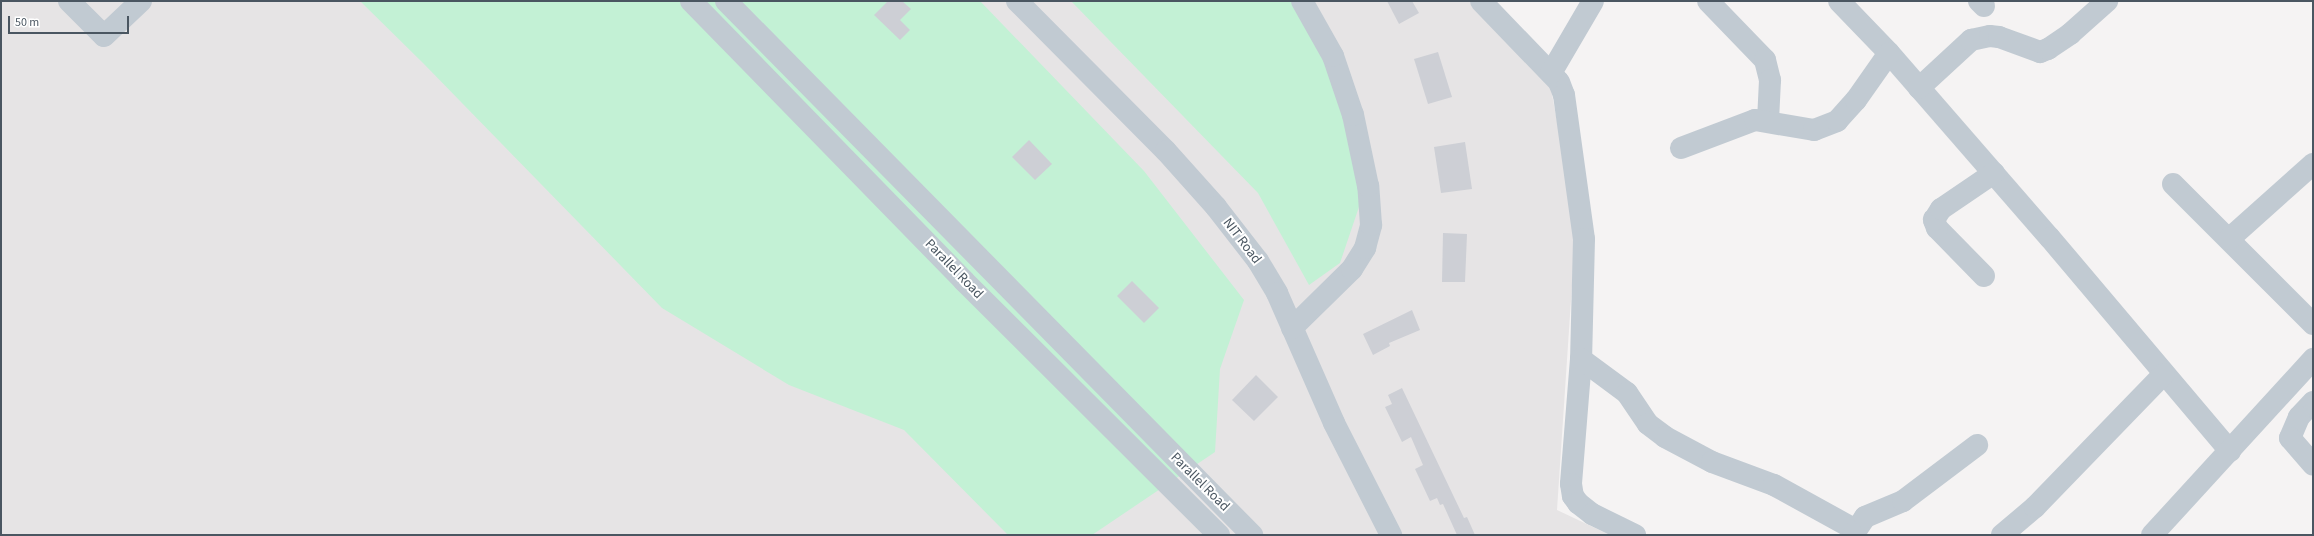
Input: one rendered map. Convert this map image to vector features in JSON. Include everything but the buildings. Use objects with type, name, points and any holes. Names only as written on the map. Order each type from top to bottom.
[{"type":"street","points":[[69,1],[104,36],[141,1]]},
{"type":"street","name":"Parallel Road","points":[[691,1],[970,286],[1219,535]]},
{"type":"street","name":"NIT Road","points":[[1017,1],[1166,151],[1216,207],[1258,261],[1277,293],[1334,423],[1391,535]]},
{"type":"street","points":[[1292,328],[1352,269],[1365,248],[1371,225],[1368,186],[1353,115],[1333,56],[1302,1]]},
{"type":"street","points":[[1481,1],[1559,82],[1564,95],[1584,239],[1581,359],[1572,456],[1573,496],[1592,514],[1635,535]]},
{"type":"street","points":[[1551,74],[1593,1]]},
{"type":"street","points":[[1708,1],[1765,60],[1770,80],[1768,121]]},
{"type":"street","points":[[1839,1],[1889,53],[1994,173],[2230,451]]},
{"type":"street","points":[[1919,88],[1971,40],[1990,36],[2033,51],[2044,50],[2070,34],[2107,1]]},
{"type":"street","name":"Parallel Road","points":[[731,2],[1252,535]]},
{"type":"street","points":[[1681,148],[1755,120],[1814,130],[1837,122],[1856,100],[1889,53]]},
{"type":"street","points":[[2230,239],[2313,164]]},
{"type":"street","points":[[1984,276],[1938,228],[1934,220],[1941,209],[1994,173]]},
{"type":"street","points":[[2173,184],[2230,239],[2313,324]]},
{"type":"street","points":[[1581,359],[1627,393],[1648,424],[1665,437],[1712,462],[1774,485],[1855,532],[1865,517],[1880,508],[1903,501],[1977,445]]},
{"type":"street","points":[[2152,535],[2313,359]]},
{"type":"street","points":[[2002,535],[2035,506],[2164,374]]},
{"type":"street","points":[[2313,402],[2299,417],[2290,438],[2313,464]]},
{"type":"shaded area","points":[[1,1],[1470,1],[1551,89],[1567,175],[1575,240],[1557,510],[1610,535],[1,535]]},
{"type":"green space","points":[[360,1],[980,1],[1144,171],[1244,300],[1220,369],[1215,452],[1092,535],[1008,535],[904,430],[789,385],[662,308],[423,63]]},
{"type":"green space","points":[[1071,1],[1291,1],[1330,73],[1349,137],[1361,201],[1340,263],[1309,285],[1258,193]]}]
